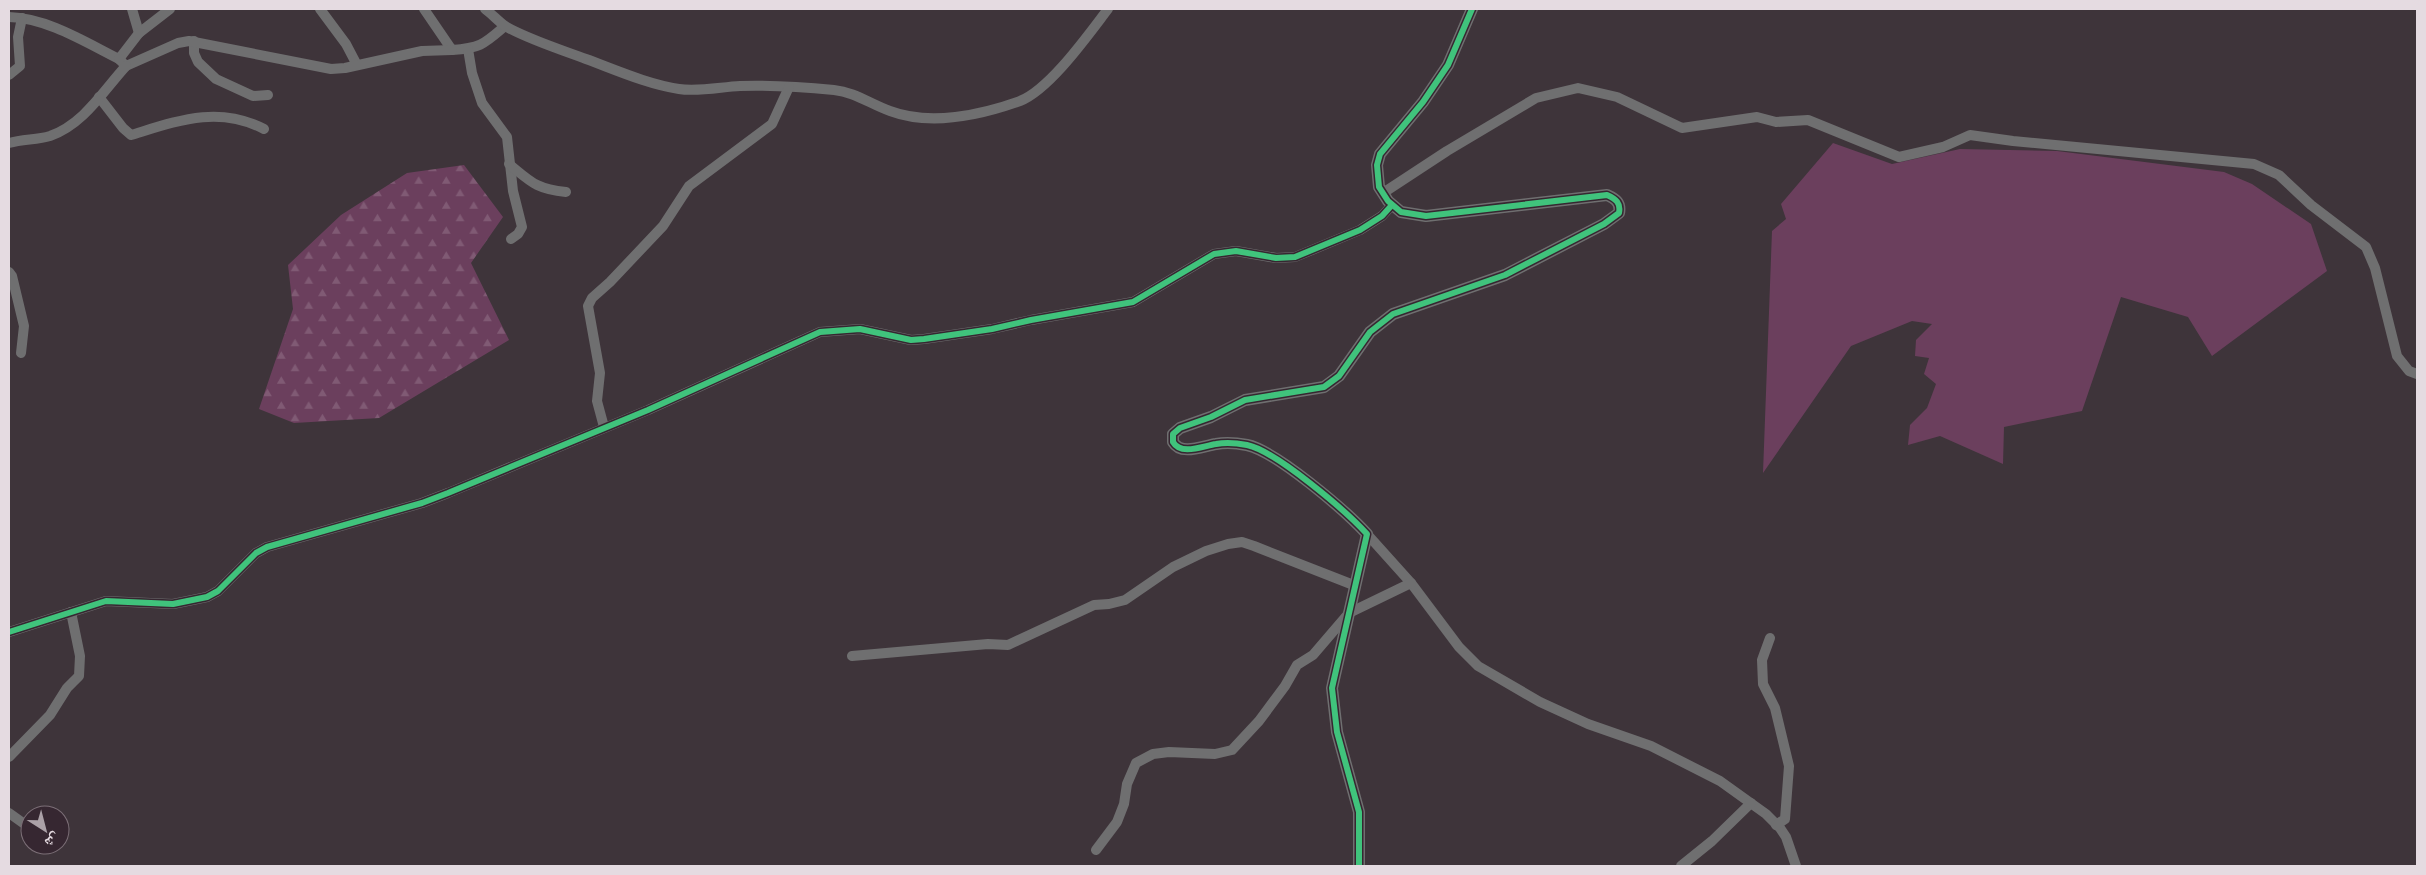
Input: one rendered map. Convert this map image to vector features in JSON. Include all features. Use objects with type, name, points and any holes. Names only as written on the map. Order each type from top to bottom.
[{"type":"street","points":[[132,9],[139,33]]},
{"type":"street","points":[[9,143],[54,135],[85,116],[122,62],[139,33],[170,9]]},
{"type":"street","points":[[320,9],[346,44],[357,65]]},
{"type":"street","points":[[424,9],[452,50]]},
{"type":"street","points":[[485,9],[505,26],[629,76],[681,89],[752,86],[790,87],[853,93],[890,111],[912,117],[959,116],[1022,100],[1043,86],[1108,9]]},
{"type":"street","points":[[1472,9],[1448,65],[1423,102],[1380,154],[1376,175],[1383,193],[1392,206],[1400,212],[1426,216],[1607,195],[1617,201],[1620,207],[1619,213],[1615,218],[1526,266],[1482,284],[1409,307],[1393,314],[1370,332],[1339,376],[1324,386],[1245,400],[1211,417],[1180,428],[1173,434],[1173,442],[1179,448],[1188,449],[1217,444],[1234,444],[1262,449],[1352,518],[1411,583],[1458,647],[1478,666],[1540,702],[1588,724],[1651,746],[1700,770],[1751,803],[1776,825],[1786,837],[1796,866]]},
{"type":"street","points":[[9,17],[22,18],[65,32],[122,62],[178,43],[194,41],[330,69],[422,51],[468,49],[483,45],[505,26]]},
{"type":"street","points":[[9,76],[20,66],[18,36],[22,18]]},
{"type":"street","points":[[194,41],[194,53],[198,62],[216,79],[253,96],[268,95]]},
{"type":"street","points":[[468,49],[472,73],[482,103],[506,133],[513,191],[522,227],[511,239]]},
{"type":"street","points":[[604,427],[596,401],[600,373],[588,306],[592,298],[610,282],[663,226],[688,186],[772,124],[790,87]]},
{"type":"street","points":[[1383,193],[1447,151],[1536,98],[1578,88],[1616,97],[1682,128],[1757,117],[1776,122],[1808,120],[1899,157],[1942,147],[1970,135],[2013,141],[2254,164],[2280,175],[2312,205],[2366,247],[2375,268],[2396,356],[2410,371],[2417,374]]},
{"type":"street","points":[[98,97],[131,135],[186,118],[216,116],[233,117],[264,128]]},
{"type":"street","points":[[509,164],[544,190],[566,192]]},
{"type":"street","points":[[9,632],[106,601],[172,604],[207,597],[218,591],[256,552],[267,547],[422,503],[648,410],[820,332],[860,329],[911,340],[924,339],[992,329],[1031,320],[1133,302],[1214,254],[1236,251],[1276,258],[1295,257],[1360,230],[1382,216],[1392,206]]},
{"type":"street","points":[[9,272],[12,276],[24,326],[21,353]]},
{"type":"street","points":[[1359,866],[1359,812],[1342,752],[1333,709],[1332,688],[1367,534]]},
{"type":"street","points":[[852,656],[988,644],[1008,645],[1053,622],[1094,605],[1125,600],[1173,567],[1228,544],[1242,542],[1356,586]]},
{"type":"street","points":[[1096,850],[1116,822],[1124,804],[1127,784],[1136,763],[1153,754],[1168,752],[1215,754],[1232,750],[1259,721],[1285,686],[1297,665],[1313,655],[1336,625],[1349,613],[1411,583]]},
{"type":"street","points":[[9,757],[50,715],[67,688],[79,676],[80,656],[72,612]]},
{"type":"street","points":[[1770,638],[1762,660],[1763,684],[1776,708],[1789,766],[1785,819],[1776,825]]},
{"type":"street","points":[[1681,866],[1712,841],[1751,803]]},
{"type":"street","points":[[9,812],[20,821]]},
{"type":"green space","points":[[1833,143],[1892,164],[1960,149],[2057,151],[2224,172],[2252,184],[2311,224],[2327,271],[2212,356],[2188,317],[2121,297],[2082,411],[2004,427],[2003,464],[1940,436],[1908,445],[1910,425],[1927,408],[1936,384],[1924,374],[1929,358],[1915,356],[1916,340],[1932,324],[1912,321],[1851,346],[1763,473],[1772,231],[1786,219],[1781,204]]},
{"type":"green space","points":[[464,165],[503,217],[471,263],[509,340],[379,418],[294,423],[259,409],[293,309],[288,265],[341,215],[407,173]]},
{"type":"cycle path","points":[[1359,866],[1359,812],[1337,732],[1332,688],[1367,534],[1310,483],[1275,458],[1260,450],[1235,443],[1216,444],[1193,449],[1181,448],[1173,442],[1173,434],[1180,428],[1211,417],[1245,400],[1324,387],[1339,376],[1370,332],[1393,314],[1505,275],[1604,224],[1619,213],[1617,202],[1607,195],[1426,216],[1401,212],[1388,201],[1379,187],[1377,165],[1380,154],[1423,102],[1448,65],[1472,9]]},
{"type":"cycle path","points":[[9,632],[106,601],[173,604],[207,597],[218,591],[256,553],[267,547],[422,503],[448,493],[648,410],[820,332],[860,329],[911,340],[924,339],[992,329],[1031,320],[1133,302],[1214,254],[1236,251],[1276,258],[1295,257],[1360,230],[1382,216],[1392,205]]}]
